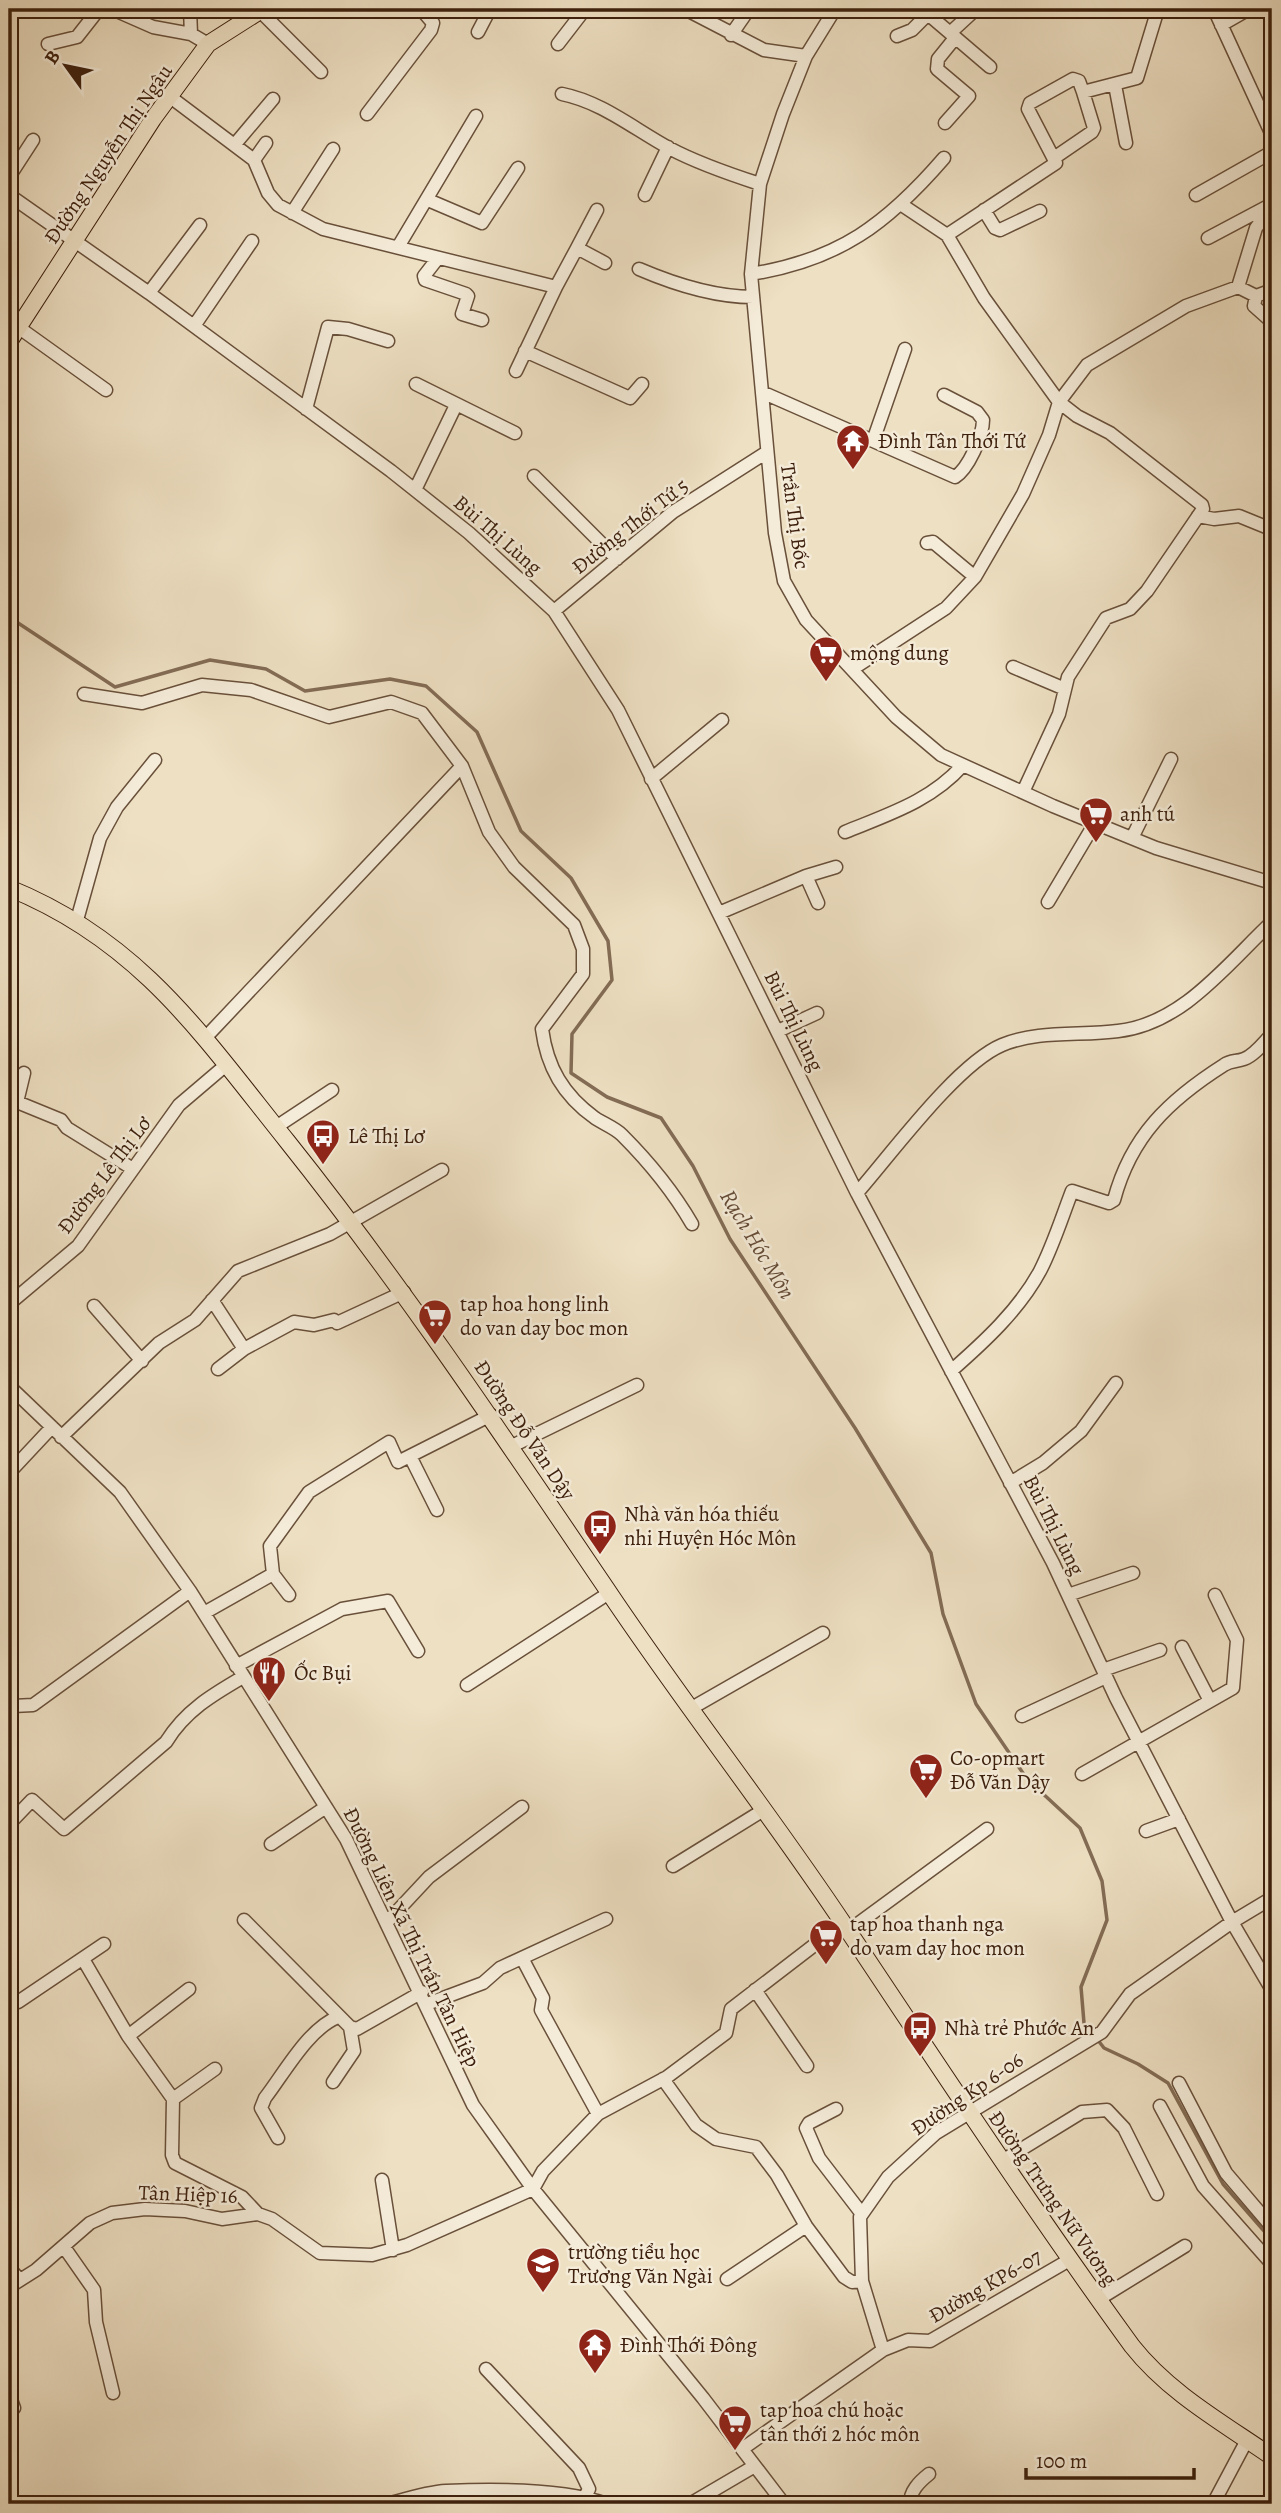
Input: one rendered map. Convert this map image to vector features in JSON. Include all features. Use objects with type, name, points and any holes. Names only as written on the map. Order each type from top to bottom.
[{"type":"main road","name":"Đường Nguyễn Thị Ngâu","points":[[9,342],[169,96],[208,44],[262,10]]},
{"type":"main road","name":"Đường Đỗ Văn Dậy","points":[[9,888],[77,920],[118,949],[156,983],[206,1037],[351,1220],[404,1292],[491,1415],[609,1593],[846,1927]]},
{"type":"main road","name":"Đường Trưng Nữ Vương","points":[[846,1927],[968,2113],[1145,2363],[1204,2412],[1272,2457]]},
{"type":"street","points":[[9,15],[12,9]]},
{"type":"street","points":[[48,44],[78,37],[99,9]]},
{"type":"street","points":[[112,9],[153,27],[191,34],[208,44]]},
{"type":"street","points":[[190,9],[191,34]]},
{"type":"street","points":[[367,114],[431,30],[433,23],[421,9]]},
{"type":"street","points":[[478,32],[490,9]]},
{"type":"street","points":[[558,44],[585,9]]},
{"type":"street","points":[[731,35],[748,9]]},
{"type":"street","name":"Trần Thị Bốc","points":[[835,9],[806,57],[783,114],[760,184],[751,274],[775,533],[784,581],[806,620],[854,668],[896,717],[941,755],[1132,838],[1272,883]]},
{"type":"street","points":[[945,123],[969,96],[937,69],[938,59],[953,35],[976,9]]},
{"type":"street","points":[[1083,92],[1133,80],[1141,74],[1158,9]]},
{"type":"street","points":[[1214,9],[1272,135]]},
{"type":"street","points":[[1221,25],[1249,9]]},
{"type":"street","points":[[262,10],[321,72]]},
{"type":"street","points":[[688,10],[764,50],[806,57]]},
{"type":"street","points":[[897,36],[912,30],[925,11],[990,68]]},
{"type":"street","points":[[947,235],[1056,163],[1028,106],[1073,79],[1079,81],[1094,128],[1054,158]]},
{"type":"street","points":[[1115,85],[1126,143]]},
{"type":"street","points":[[562,94],[578,97],[638,127],[668,147],[760,184]]},
{"type":"street","points":[[169,96],[236,143],[254,160],[268,193],[278,205],[323,229],[556,288]]},
{"type":"street","points":[[236,143],[273,99]]},
{"type":"street","points":[[398,247],[476,116]]},
{"type":"street","points":[[9,177],[33,141]]},
{"type":"street","points":[[254,160],[266,143]]},
{"type":"street","points":[[645,195],[668,147]]},
{"type":"street","points":[[292,213],[333,149]]},
{"type":"street","points":[[1196,194],[1272,152]]},
{"type":"street","points":[[751,274],[784,268],[825,253],[872,229],[902,205],[944,158]]},
{"type":"street","points":[[428,200],[482,223],[518,168]]},
{"type":"street","name":"Bùi Thị Lùng","points":[[9,195],[149,293],[415,490],[469,533],[554,611],[618,710],[857,1193],[1068,1595],[1138,1740],[1232,1922],[1272,1990]]},
{"type":"street","points":[[902,205],[947,235],[984,298],[1059,402],[1077,416],[1110,433],[1199,502],[1203,509],[1147,591],[1130,608],[1106,618],[1068,677],[1059,714],[1023,792]]},
{"type":"street","points":[[1208,238],[1272,205]]},
{"type":"street","points":[[1238,287],[1256,228],[1272,205]]},
{"type":"street","points":[[516,371],[597,210]]},
{"type":"street","points":[[984,210],[995,228],[1000,230],[1040,211]]},
{"type":"street","points":[[149,293],[200,225]]},
{"type":"street","points":[[194,326],[252,241]]},
{"type":"street","points":[[576,248],[605,263]]},
{"type":"street","points":[[438,258],[424,276],[425,279],[466,294],[468,296],[462,314],[482,320]]},
{"type":"street","points":[[639,269],[691,287],[733,297],[753,297]]},
{"type":"street","points":[[854,668],[946,608],[975,577],[1023,494],[1049,435],[1059,402],[1087,365],[1186,306],[1238,287],[1256,296],[1272,290]]},
{"type":"street","points":[[1256,296],[1254,306],[1272,323]]},
{"type":"street","points":[[18,327],[106,390]]},
{"type":"street","points":[[306,409],[328,327],[348,329],[388,341]]},
{"type":"street","points":[[873,442],[905,349]]},
{"type":"street","points":[[525,351],[630,398],[642,384]]},
{"type":"street","points":[[416,384],[515,433]]},
{"type":"street","points":[[764,393],[873,442],[958,476],[982,430],[984,420],[977,412],[944,395]]},
{"type":"street","points":[[415,490],[456,405]]},
{"type":"street","name":"Đường Thới Tứ 5","points":[[554,611],[673,512],[767,452]]},
{"type":"street","points":[[534,476],[617,558]]},
{"type":"street","points":[[1198,516],[1214,519],[1239,516],[1266,527],[1272,523]]},
{"type":"street","points":[[927,543],[933,542],[975,577]]},
{"type":"street","points":[[1013,667],[1065,689]]},
{"type":"street","points":[[84,694],[142,704],[202,685],[251,690],[329,717],[391,702],[422,713],[461,766],[489,832],[514,867],[574,925],[583,949],[583,974],[542,1029],[545,1055],[565,1093],[595,1118],[621,1133],[680,1203],[692,1224]]},
{"type":"street","points":[[651,779],[722,720]]},
{"type":"street","points":[[1132,838],[1171,759]]},
{"type":"street","points":[[77,920],[100,838],[117,807],[155,760]]},
{"type":"street","points":[[845,832],[910,806],[947,782],[962,765]]},
{"type":"street","points":[[206,1037],[461,766]]},
{"type":"street","points":[[1048,902],[1095,823]]},
{"type":"street","points":[[719,913],[806,876],[836,867]]},
{"type":"street","points":[[806,876],[818,903]]},
{"type":"street","points":[[857,1193],[967,1067],[1002,1045],[1046,1036],[1122,1031],[1168,1015],[1197,994],[1272,922]]},
{"type":"street","points":[[778,1031],[817,1013]]},
{"type":"street","points":[[951,1371],[1009,1315],[1040,1272],[1072,1191],[1109,1203],[1114,1200],[1122,1169],[1163,1110],[1182,1093],[1232,1060],[1249,1056],[1272,1034]]},
{"type":"street","name":"Đường Lê Thị Lơ","points":[[9,1304],[78,1246],[179,1105],[226,1065]]},
{"type":"street","points":[[24,1073],[17,1102],[61,1120],[67,1128],[133,1169]]},
{"type":"street","points":[[276,1128],[332,1090]]},
{"type":"street","points":[[9,1473],[159,1343],[195,1320],[238,1271],[330,1234],[442,1170]]},
{"type":"street","points":[[218,1369],[244,1349],[295,1322],[314,1325],[334,1320],[338,1323],[404,1292]]},
{"type":"street","points":[[212,1300],[244,1349]]},
{"type":"street","points":[[94,1306],[142,1360]]},
{"type":"street","points":[[1010,1483],[1043,1463],[1081,1432],[1116,1383]]},
{"type":"street","points":[[512,1446],[637,1385]]},
{"type":"street","name":"Đường Liên Xã Thị Trấn Tân Hiệp","points":[[9,1386],[120,1492],[190,1591],[346,1839],[425,1998],[473,2105],[533,2189],[784,2504]]},
{"type":"street","points":[[289,1595],[273,1574],[270,1546],[309,1492],[389,1442],[398,1462],[411,1458],[491,1415]]},
{"type":"street","points":[[411,1458],[437,1510]]},
{"type":"street","points":[[1068,1595],[1133,1573]]},
{"type":"street","points":[[204,1614],[273,1574]]},
{"type":"street","points":[[13,1706],[33,1705],[190,1591]]},
{"type":"street","points":[[467,1685],[609,1593]]},
{"type":"street","points":[[1082,1774],[1233,1688],[1237,1640],[1215,1595]]},
{"type":"street","points":[[9,1824],[33,1800],[64,1829],[166,1742],[175,1727],[202,1700],[240,1672],[342,1609],[388,1601],[418,1651]]},
{"type":"street","points":[[690,1709],[823,1633]]},
{"type":"street","points":[[1182,1647],[1210,1701]]},
{"type":"street","points":[[1022,1716],[1160,1650]]},
{"type":"street","points":[[271,1844],[326,1807]]},
{"type":"street","points":[[387,1922],[429,1877],[522,1807]]},
{"type":"street","points":[[673,1866],[762,1811]]},
{"type":"street","points":[[1146,1831],[1179,1819]]},
{"type":"street","points":[[533,2189],[543,2171],[598,2114],[663,2079],[726,2033],[731,2009],[755,1990],[987,1829]]},
{"type":"street","points":[[1232,1922],[1272,1898]]},
{"type":"street","points":[[244,1920],[338,2017],[356,2029],[425,1998],[483,1983],[500,1968],[606,1919]]},
{"type":"street","name":"Đường Kp 6-06","points":[[862,2214],[888,2177],[936,2133],[1102,2032],[1130,1994],[1232,1922]]},
{"type":"street","points":[[9,1998],[18,2002],[104,1944]]},
{"type":"street","points":[[522,1958],[543,1998],[541,2010],[598,2114]]},
{"type":"street","points":[[83,1959],[128,2036],[173,2099],[173,2160],[203,2179],[242,2197],[255,2207],[258,2214]]},
{"type":"street","points":[[128,2036],[189,1989]]},
{"type":"street","points":[[755,1990],[807,2066]]},
{"type":"street","points":[[278,2138],[263,2117],[261,2108],[265,2098],[327,2021],[338,2017]]},
{"type":"street","points":[[333,2082],[354,2051],[350,2027]]},
{"type":"street","points":[[173,2099],[215,2069]]},
{"type":"street","points":[[663,2079],[696,2125],[716,2139],[756,2147],[777,2175],[806,2226],[844,2277],[852,2282],[862,2281]]},
{"type":"street","points":[[1178,2083],[1226,2174],[1272,2227]]},
{"type":"street","points":[[1160,2106],[1203,2186],[1272,2264]]},
{"type":"street","points":[[836,2109],[809,2123],[806,2129],[819,2158],[862,2214],[862,2281],[884,2350]]},
{"type":"street","points":[[1002,2161],[1083,2112],[1107,2110],[1124,2128],[1157,2194]]},
{"type":"street","points":[[382,2180],[393,2250]]},
{"type":"street","name":"Tân Hiệp 16","points":[[14,2283],[90,2223],[112,2213],[145,2209],[185,2211],[222,2219],[258,2214],[272,2219],[320,2253],[372,2255],[393,2250],[533,2189]]},
{"type":"street","points":[[727,2278],[806,2226]]},
{"type":"street","points":[[64,2246],[94,2290],[96,2322],[113,2393]]},
{"type":"street","points":[[1099,2299],[1185,2246]]},
{"type":"street","name":"Đường KP6-07","points":[[742,2449],[884,2350],[908,2340],[927,2343],[1071,2259]]},
{"type":"street","points":[[9,2268],[14,2283]]},
{"type":"street","points":[[486,2369],[579,2468],[589,2489],[585,2497]]},
{"type":"street","points":[[9,2394],[14,2408]]},
{"type":"street","points":[[1213,2504],[1247,2440]]},
{"type":"street","points":[[692,2503],[753,2468]]},
{"type":"street","points":[[910,2504],[910,2496],[918,2483],[929,2474]]},
{"type":"street","points":[[388,2504],[443,2498],[585,2497],[607,2504]]},
{"type":"waterway","name":"Rạch Hóc Môn","points":[[9,617],[115,687],[210,660],[266,669],[305,691],[390,679],[426,686],[477,732],[521,831],[571,878],[608,941],[612,980],[572,1034],[571,1073],[607,1097],[661,1118],[693,1166],[730,1239],[855,1428],[931,1553],[943,1614],[976,1704],[1027,1779],[1080,1828],[1102,1881],[1107,1920],[1081,1987],[1084,2023],[1092,2033]]},
{"type":"waterway","name":"Rạch Hóc Môn","points":[[1097,2039],[1104,2048],[1138,2064],[1168,2083],[1223,2184],[1272,2240]]},
{"type":"place","name":"Đình Tân Thới Tứ","points":[[853,471]]},
{"type":"place","name":"mộng dung","points":[[826,683]]},
{"type":"place","name":"anh tú","points":[[1096,844]]},
{"type":"place","name":"Lê Thị Lơ","points":[[323,1166]]},
{"type":"place","name":"tap hoa hong linh do van day boc mon","points":[[435,1346]]},
{"type":"place","name":"Nhà văn hóa thiếu nhi Huyện Hóc Môn","points":[[600,1556]]},
{"type":"place","name":"Ốc Bụi","points":[[269,1703]]},
{"type":"place","name":"Co-opmart Đỗ Văn Dậy","points":[[926,1800]]},
{"type":"place","name":"tap hoa thanh nga do vam day hoc mon","points":[[826,1966]]},
{"type":"place","name":"Nhà trẻ Phước An","points":[[920,2058]]},
{"type":"place","name":"trường tiểu học Trương Văn Ngài","points":[[543,2294]]},
{"type":"place","name":"Đình Thới Đông","points":[[595,2375]]},
{"type":"place","name":"tap hoa chú hoặc tân thới 2 hóc môn","points":[[735,2452]]}]
